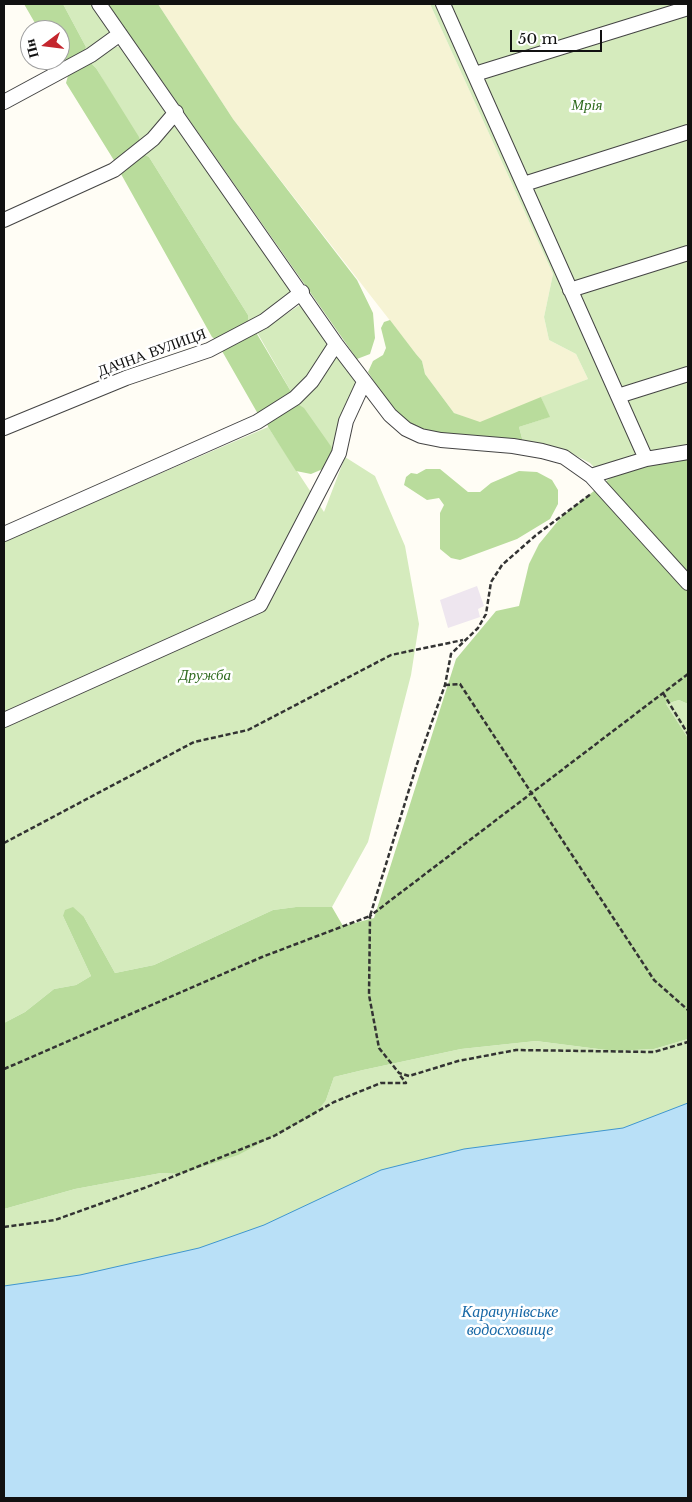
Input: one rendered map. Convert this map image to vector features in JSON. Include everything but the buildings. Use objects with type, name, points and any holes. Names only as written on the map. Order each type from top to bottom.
[{"type":"street","points":[[99,4],[302,292],[336,344],[390,415],[406,429],[421,436],[441,440],[542,450],[564,457],[591,476],[688,583]]},
{"type":"street","points":[[443,4],[646,459]]},
{"type":"street","points":[[475,74],[688,8]]},
{"type":"street","points":[[4,102],[91,55],[120,34]]},
{"type":"street","points":[[4,220],[114,170],[154,138],[176,112]]},
{"type":"street","points":[[524,184],[688,132]]},
{"type":"street","points":[[570,290],[688,253]]},
{"type":"street","name":"ДАЧНА ВУЛИЦЯ","points":[[4,428],[126,378],[209,350],[264,321],[302,292]]},
{"type":"street","points":[[4,534],[257,422],[295,398],[312,381],[336,344]]},
{"type":"street","points":[[618,396],[688,374]]},
{"type":"street","points":[[4,720],[260,605],[339,453],[346,421],[364,382]]},
{"type":"street","points":[[591,476],[646,459],[688,452]]},
{"type":"path","points":[[4,1227],[55,1220],[146,1187],[274,1136],[334,1102],[381,1083],[406,1082],[379,1048],[369,996],[370,916],[414,774],[445,685],[451,654],[478,628],[486,614],[491,582],[502,565],[535,536],[600,487]]},
{"type":"path","points":[[4,843],[194,742],[248,730],[391,655],[465,639]]},
{"type":"path","points":[[4,1069],[262,957],[370,916],[688,674]]},
{"type":"path","points":[[445,685],[460,684],[654,980],[688,1010]]},
{"type":"path","points":[[663,693],[688,734]]},
{"type":"path","points":[[398,1073],[409,1076],[458,1061],[516,1050],[654,1052],[688,1042]]},
{"type":"shaded area","points":[[158,4],[430,4],[553,274],[544,317],[549,340],[576,354],[588,379],[480,423],[454,413],[425,374],[422,361],[233,119]]},
{"type":"shaded area","points":[[477,586],[484,606],[478,609],[480,617],[448,628],[440,600]]},
{"type":"green space","points":[[24,4],[63,4],[86,47],[84,53],[70,62],[70,20],[33,20]]},
{"type":"green space","points":[[63,4],[94,4],[110,27],[109,37],[84,53],[86,47]]},
{"type":"green space","points":[[108,4],[158,4],[233,119],[357,280],[373,313],[375,338],[370,354],[357,359]]},
{"type":"green space","name":"Мрія","points":[[430,4],[688,4],[688,459],[622,469],[607,481],[590,463],[567,451],[523,442],[519,427],[549,417],[541,397],[588,379],[576,354],[549,340],[544,317],[553,274]]},
{"type":"green space","points":[[122,46],[170,113],[151,135],[140,142],[96,68],[90,62],[114,47]]},
{"type":"green space","points":[[90,62],[96,68],[139,137],[140,142],[115,162],[66,83],[69,72]]},
{"type":"green space","points":[[175,120],[295,292],[248,325],[248,315],[149,157],[143,154]]},
{"type":"green space","points":[[143,154],[149,157],[248,315],[248,325],[216,340],[212,337],[121,174],[122,170]]},
{"type":"green space","points":[[304,302],[332,343],[309,378],[293,395],[258,334],[253,333],[267,327]]},
{"type":"green space","points":[[390,320],[422,361],[425,374],[454,413],[480,422],[541,397],[550,417],[519,427],[523,442],[441,435],[408,425],[394,412],[368,372],[373,361],[383,355],[386,348],[381,328],[384,322]]},
{"type":"green space","points":[[253,333],[257,334],[293,395],[258,414],[222,351]]},
{"type":"green space","points":[[337,352],[358,385],[335,452],[296,403]]},
{"type":"green space","points":[[296,403],[304,408],[335,452],[330,466],[311,474],[296,471],[267,423]]},
{"type":"green space","name":"Дружба","points":[[268,427],[324,512],[345,457],[375,476],[405,546],[419,624],[411,675],[368,842],[332,907],[296,907],[273,910],[154,965],[115,973],[84,917],[63,916],[91,976],[76,985],[54,989],[25,1012],[4,1023],[4,541]]},
{"type":"green space","points":[[688,459],[688,704],[679,700],[666,704],[688,738],[688,1039],[654,1049],[614,1051],[536,1041],[461,1049],[334,1077],[326,1100],[314,1115],[238,1155],[180,1174],[161,1173],[75,1189],[4,1209],[4,1023],[25,1012],[54,989],[76,985],[91,976],[63,916],[65,910],[73,907],[84,917],[115,973],[154,965],[273,910],[296,907],[332,907],[343,926],[374,918],[456,659],[496,611],[519,606],[529,564],[539,544],[562,516],[622,469]]},
{"type":"green space","points":[[426,469],[440,469],[468,492],[480,492],[491,483],[519,471],[537,472],[552,480],[558,490],[558,504],[550,519],[517,539],[460,560],[451,558],[440,549],[440,513],[444,505],[439,498],[427,500],[404,485],[406,477],[411,473],[417,474]]},
{"type":"green space","points":[[679,700],[688,704],[688,738],[666,704]]},
{"type":"green space","points":[[688,1039],[688,1166],[4,1333],[4,1209],[75,1189],[161,1173],[180,1174],[326,1100],[334,1077],[461,1049],[536,1041],[614,1051],[654,1049]]},
{"type":"water","name":"Карачунівське водосховище","points":[[688,1103],[688,1498],[4,1498],[4,1286],[80,1275],[199,1248],[264,1225],[381,1170],[464,1149],[623,1128]]}]
